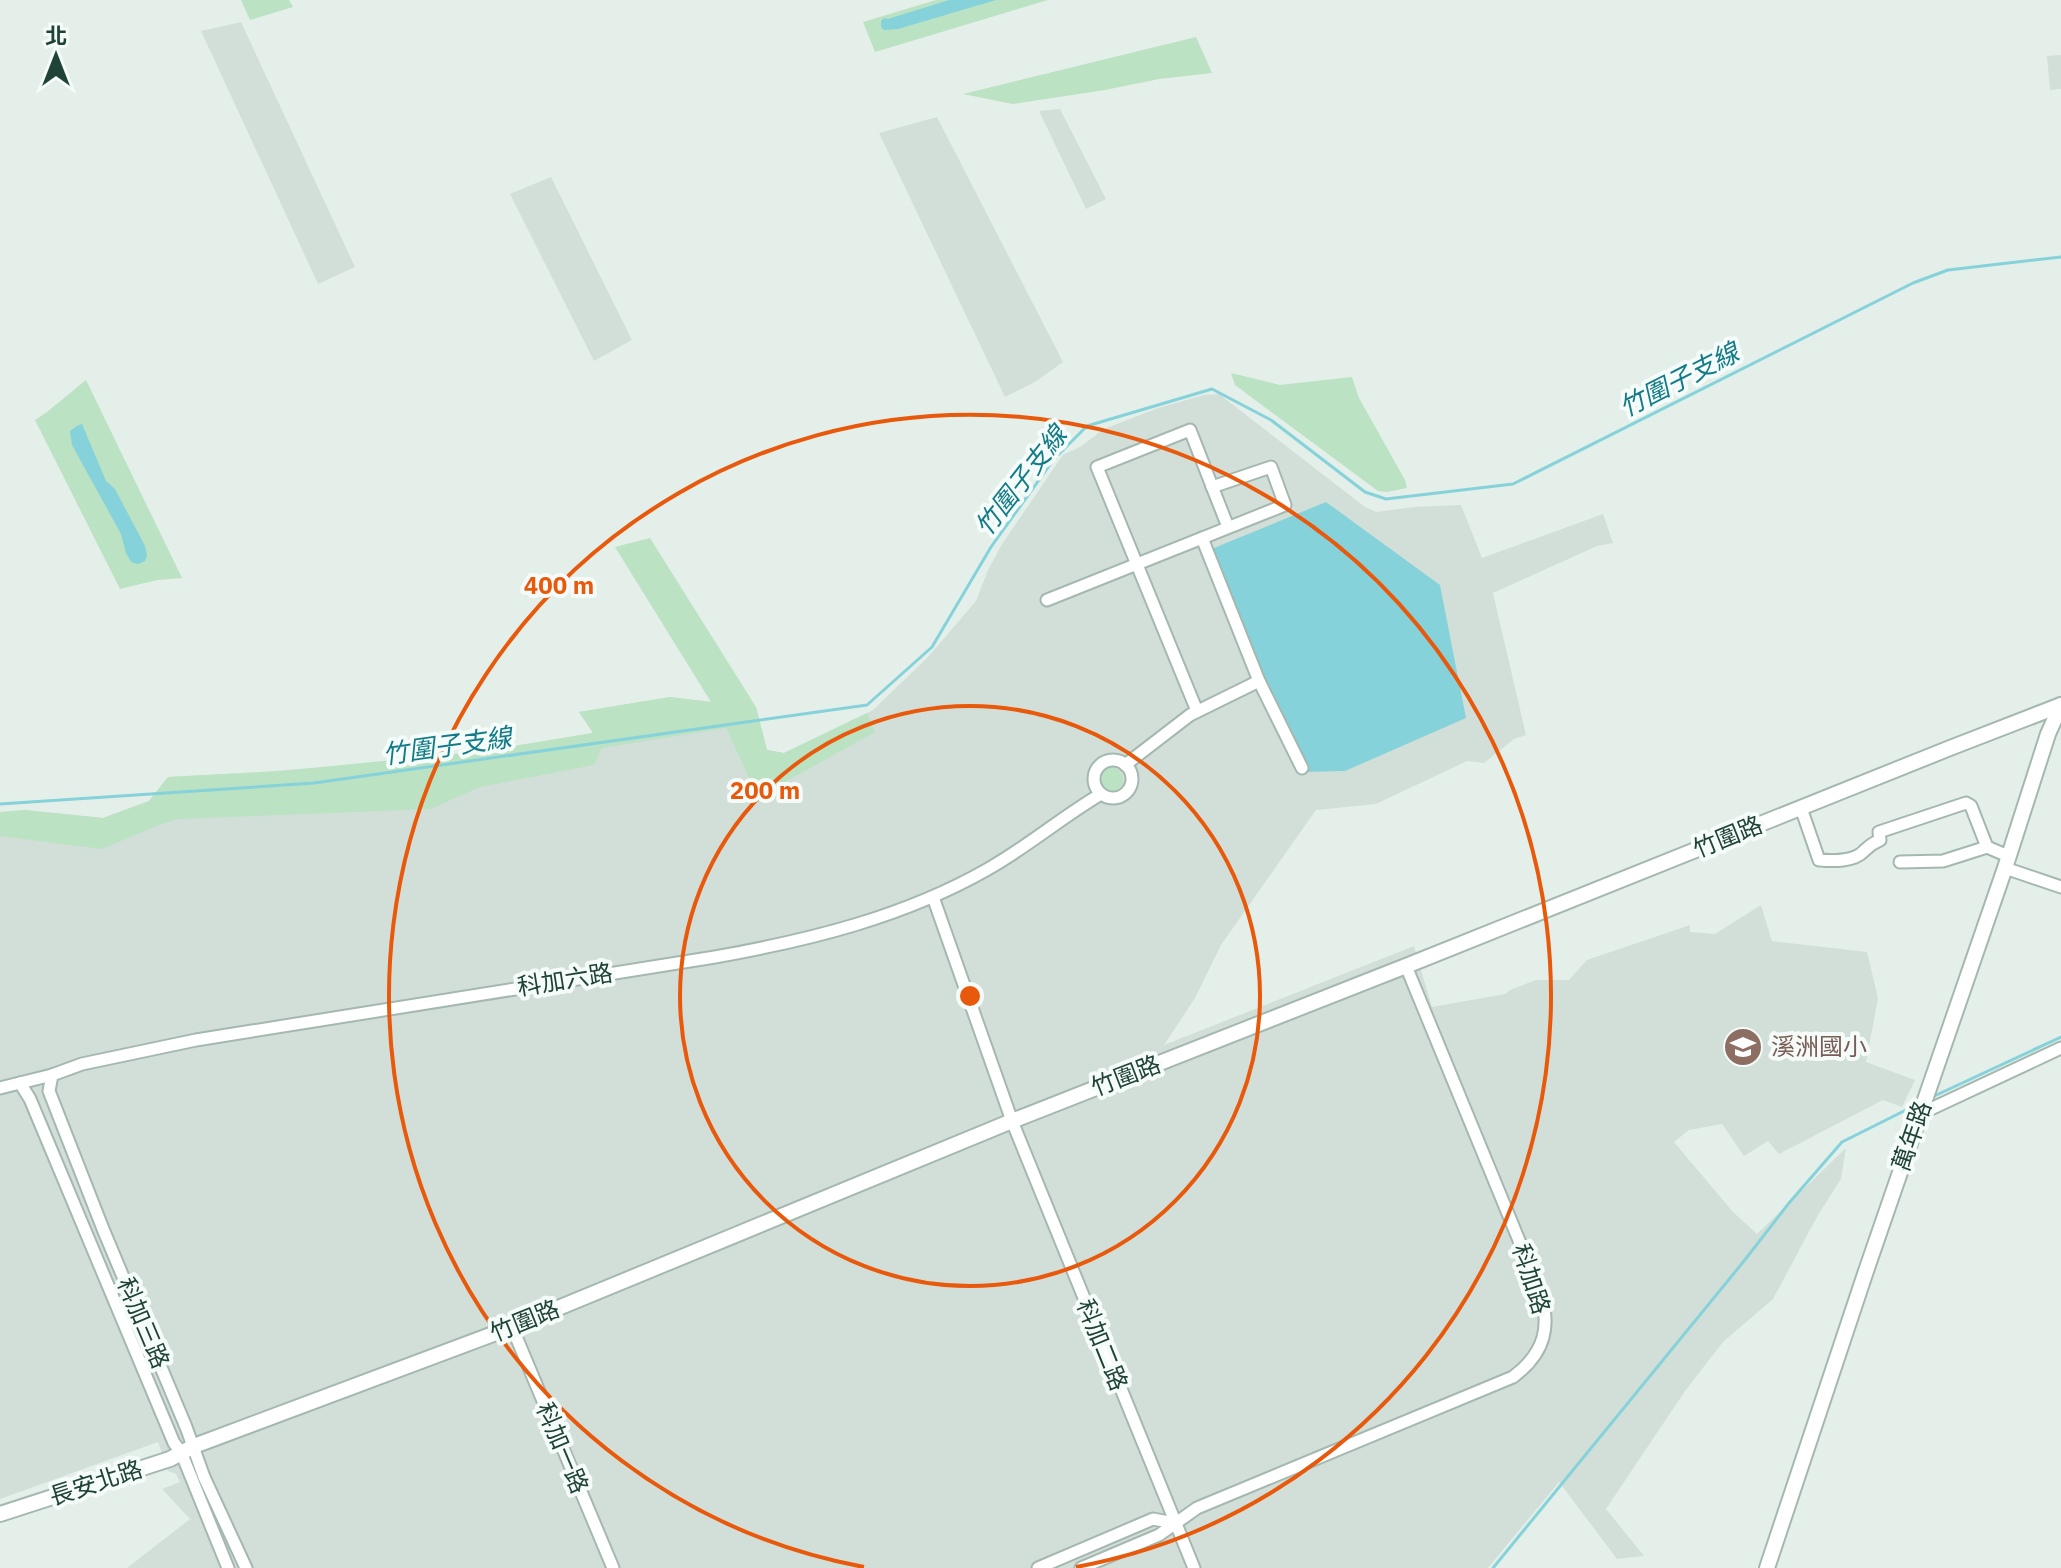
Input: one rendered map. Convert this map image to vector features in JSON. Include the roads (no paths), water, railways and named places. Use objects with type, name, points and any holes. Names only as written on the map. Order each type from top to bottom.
[{"type":"street","points":[[1197,711],[1097,467],[1190,430],[1228,527]]},
{"type":"street","points":[[1047,600],[1285,505],[1271,467],[1212,487]]},
{"type":"street","points":[[1202,538],[1259,681],[1302,768]]},
{"type":"street","points":[[1125,765],[1190,715],[1259,681]]},
{"type":"street","name":"竹圍路","points":[[189,1449],[512,1327],[1012,1121],[2061,706]]},
{"type":"street","name":"萬年路","points":[[1767,1568],[2048,734],[2061,706]]},
{"type":"street","points":[[1114,760],[1125,765],[1132,776],[1126,794],[1113,798],[1101,794],[1094,784],[1098,767],[1114,760]]},
{"type":"street","name":"科加六路","points":[[0,1088],[82,1064],[196,1040],[773,946],[831,933],[933,897],[989,868],[1101,794]]},
{"type":"street","points":[[1801,808],[1819,860],[1837,861],[1863,853],[1868,846],[1880,840],[1879,832],[1966,803],[1971,806],[1987,847],[2006,862],[2061,887]]},
{"type":"street","points":[[1900,862],[1943,861],[1987,847]]},
{"type":"street","name":"科加二路","points":[[933,897],[1012,1121],[1194,1568]]},
{"type":"street","name":"科加路","points":[[1081,1568],[1159,1535],[1197,1508],[1513,1377],[1534,1357],[1543,1339],[1547,1319],[1539,1289],[1406,966]]},
{"type":"street","points":[[1922,1106],[2061,1048]]},
{"type":"street","name":"科加三路","points":[[52,1075],[49,1091],[189,1449],[228,1568]]},
{"type":"street","name":"科加三路","points":[[20,1083],[36,1114],[174,1443],[189,1449],[246,1568]]},
{"type":"street","name":"科加一路","points":[[512,1327],[613,1568]]},
{"type":"street","name":"長安北路","points":[[0,1514],[170,1459],[189,1449]]},
{"type":"street","name":"科加路","points":[[1038,1568],[1153,1519],[1174,1523]]},
{"type":"water","points":[[949,0],[996,0],[898,29],[884,30],[881,27],[884,18]]},
{"type":"water","points":[[82,424],[106,481],[115,489],[145,546],[145,561],[138,564],[131,562],[121,534],[72,445],[70,431]]},
{"type":"water","points":[[1326,502],[1440,585],[1466,718],[1345,771],[1303,772],[1209,550]]},
{"type":"waterway","name":"竹圍子支線","points":[[0,804],[314,783],[867,705],[932,647],[991,547],[1054,459],[1087,426],[1212,389],[1271,420],[1365,492],[1386,499],[1513,484],[1913,283],[1948,270],[2061,257]]},
{"type":"waterway","points":[[1930,1098],[2061,1037]]},
{"type":"waterway","points":[[1493,1568],[1842,1142],[1916,1105]]},
{"type":"place","name":"溪洲國小","points":[[1743,1047]]}]
